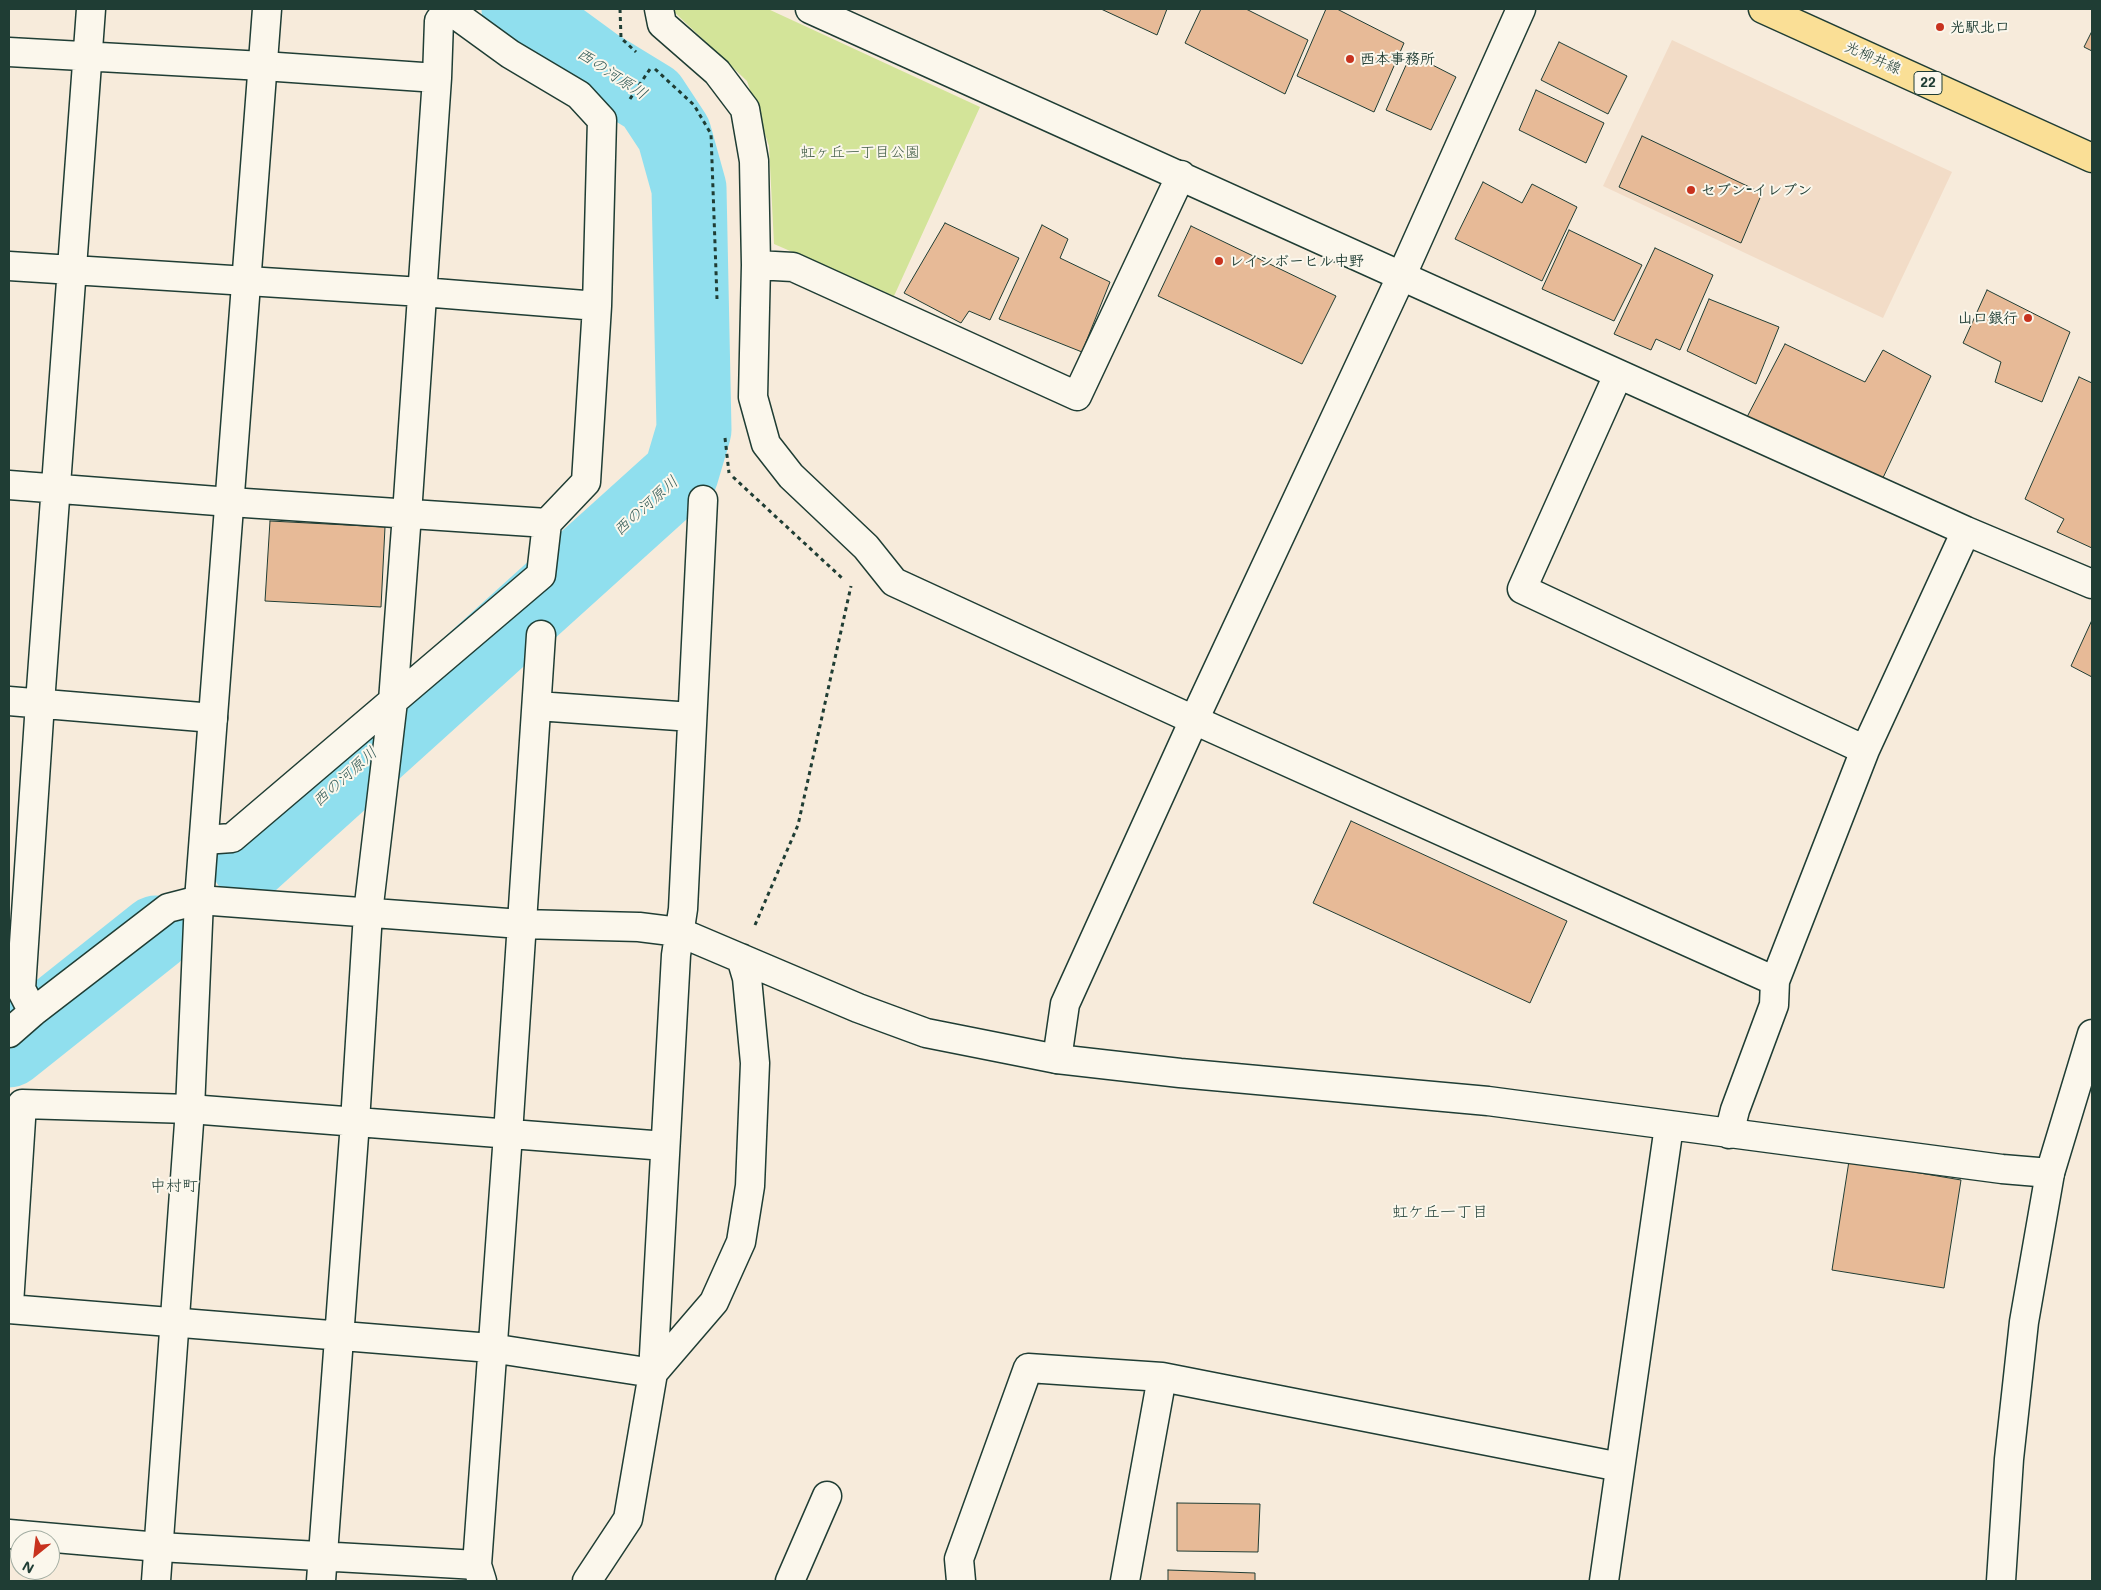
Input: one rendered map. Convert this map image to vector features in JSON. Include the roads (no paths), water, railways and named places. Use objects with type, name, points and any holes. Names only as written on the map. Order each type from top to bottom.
[{"type":"main road","name":"光柳井線","points":[[1763,9],[2092,158]]},
{"type":"street","points":[[33,1012],[21,989],[55,488],[91,9]]},
{"type":"street","points":[[156,1581],[190,1109],[199,900],[267,9]]},
{"type":"street","points":[[204,840],[232,838],[393,701],[541,575],[547,523],[586,482],[596,306],[602,120],[579,95],[510,54],[448,9],[439,21],[437,78],[393,701],[368,913],[355,1122],[322,1569]]},
{"type":"street","points":[[659,9],[662,24],[716,72],[745,109],[754,161],[756,265],[753,397],[766,444],[791,476],[866,547],[894,582],[1194,720],[1776,981]]},
{"type":"street","points":[[810,9],[1181,175],[1400,277],[1618,375],[1966,531],[2092,584]]},
{"type":"street","points":[[1057,1059],[1065,1004],[1194,720],[1400,277],[1521,9]]},
{"type":"street","points":[[9,52],[437,78]]},
{"type":"street","points":[[756,265],[793,267],[1077,396],[1181,175]]},
{"type":"street","points":[[9,266],[422,292],[596,306]]},
{"type":"street","points":[[1618,375],[1522,589],[1865,750]]},
{"type":"street","points":[[9,485],[547,523]]},
{"type":"street","points":[[587,1581],[628,1519],[653,1373],[678,932],[683,909],[703,500]]},
{"type":"street","points":[[1729,1134],[1735,1110],[1774,1005],[1776,981],[1865,750],[1966,531]]},
{"type":"street","points":[[9,1534],[159,1547],[322,1569],[479,1573],[492,1348],[541,635]]},
{"type":"street","points":[[9,701],[213,718]]},
{"type":"street","points":[[536,706],[692,717]]},
{"type":"street","points":[[9,1033],[33,1012],[168,908],[199,900],[521,924],[639,926],[678,932],[858,1008],[926,1033],[1057,1059],[1180,1074],[1488,1101],[2002,1169],[2050,1173]]},
{"type":"street","points":[[653,1373],[714,1302],[741,1242],[750,1186],[755,1063],[747,978],[741,958]]},
{"type":"street","points":[[2001,1581],[2009,1459],[2024,1322],[2050,1173],[2092,1034]]},
{"type":"street","points":[[9,1304],[22,1104],[190,1109],[665,1146]]},
{"type":"street","points":[[1604,1581],[1670,1126]]},
{"type":"street","points":[[9,1309],[492,1348],[653,1373]]},
{"type":"street","points":[[961,1581],[959,1560],[1028,1368],[1162,1377],[1620,1467]]},
{"type":"street","points":[[1124,1581],[1162,1377]]},
{"type":"street","points":[[790,1581],[827,1496]]},
{"type":"waterway","name":"西の河原川","points":[[249,864],[681,474],[694,430],[689,188],[674,134],[651,99],[597,66],[519,9]]},
{"type":"waterway","name":"西の河原川","points":[[9,1050],[156,933]]},
{"type":"place","name":"光駅北口","points":[[1940,27]]},
{"type":"place","name":"西本事務所","points":[[1350,59]]},
{"type":"place","name":"セブン-イレブン","points":[[1691,190]]},
{"type":"place","name":"レインボーヒル中野","points":[[1219,261]]},
{"type":"place","name":"山口銀行","points":[[2028,318]]},
{"type":"district","name":"中村町","points":[[174,1186]]},
{"type":"district","name":"虹ケ丘一丁目","points":[[1440,1212]]},
{"type":"park label","name":"虹ヶ丘一丁目公園","points":[[860,152]]}]
